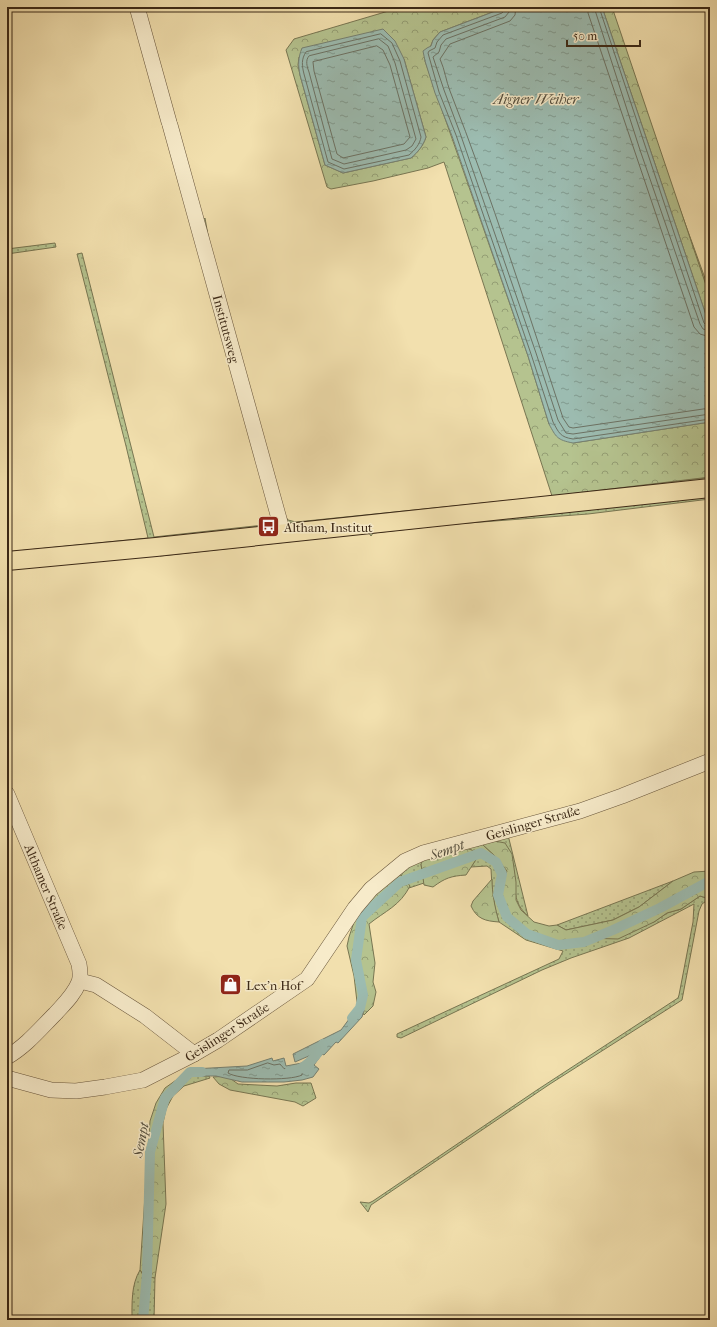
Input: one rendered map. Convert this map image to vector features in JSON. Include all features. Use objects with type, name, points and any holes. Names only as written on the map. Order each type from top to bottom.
[{"type":"main road","points":[[7,561],[710,488]]},
{"type":"street","name":"Institutsweg","points":[[137,7],[283,533]]},
{"type":"street","name":"Geislinger Straße","points":[[7,1078],[51,1090],[76,1090],[126,1084],[143,1080],[160,1073],[218,1040],[307,979],[355,908],[371,889],[404,861],[423,853],[580,810],[622,796],[710,761]]},
{"type":"street","name":"Althamer Straße","points":[[7,794],[79,964],[80,981]]},
{"type":"street","points":[[7,1057],[16,1052],[29,1041],[72,996],[80,981],[96,985],[146,1016],[194,1054]]},
{"type":"green space","points":[[402,7],[506,7],[440,32],[433,40],[425,61],[528,356],[549,424],[573,443],[710,422],[710,477],[552,496],[444,162],[428,168],[373,181],[331,189],[327,187],[286,50],[294,39]],"holes":[[[299,57],[404,59],[426,137],[420,149],[411,158],[343,173],[325,165],[300,75],[298,65]]]},
{"type":"green space","points":[[602,7],[612,7],[710,297],[710,327]]},
{"type":"green space","points":[[677,201],[710,292],[710,297]]},
{"type":"green space","points":[[205,218],[209,241],[266,447],[203,220]]},
{"type":"green space","points":[[55,243],[56,247],[7,254],[7,249]]},
{"type":"green space","points":[[82,253],[154,537],[273,524],[271,526],[7,556],[7,552],[148,538],[77,254]]},
{"type":"green space","points":[[710,477],[710,483],[290,525],[287,523],[285,516],[288,520],[296,522],[552,496]]},
{"type":"green space","points":[[710,493],[710,499],[588,514],[455,524],[373,533],[371,536],[369,533],[160,556],[162,553]]},
{"type":"green space","points":[[508,835],[528,916],[519,906],[517,900],[514,870],[482,844],[508,871],[501,889],[510,923],[546,939],[562,941],[586,938],[654,922],[667,913],[681,909],[700,896],[709,899],[702,904],[699,911],[682,1000],[550,1084],[371,1205],[368,1212],[360,1202],[369,1203],[373,1201],[537,1090],[678,998],[693,922],[694,904],[629,938],[571,958],[542,970],[401,1038],[397,1037],[397,1034],[559,959],[563,951],[526,940],[499,922],[495,908],[491,869],[487,866],[471,867],[477,858],[465,848],[421,864],[424,883],[409,888],[410,886],[390,878],[420,859]]},
{"type":"green space","points":[[489,840],[505,843],[512,854],[516,882],[516,900],[521,910],[534,922],[549,926],[557,925],[566,930],[613,920],[639,907],[673,881],[694,872],[710,871],[710,899],[700,896],[681,909],[667,913],[654,922],[618,939],[586,938],[562,941],[527,939],[517,932],[510,923],[501,889],[507,871],[495,856],[482,844]]},
{"type":"green space","points":[[465,848],[472,850],[477,858],[466,875],[448,878],[433,887],[424,885],[421,864],[424,858],[434,859]]},
{"type":"green space","points":[[401,875],[410,886],[406,893],[392,908],[369,924],[375,963],[373,982],[376,992],[373,1006],[364,1015],[357,1002],[354,976],[347,946],[349,937],[356,916],[390,878]]},
{"type":"green space","points":[[492,879],[494,900],[499,922],[490,921],[479,917],[471,906],[473,901]]},
{"type":"green space","points":[[673,881],[639,907],[613,920],[566,930],[557,925]]},
{"type":"green space","points":[[188,1071],[191,1076],[209,1076],[210,1078],[184,1086],[179,1078]]},
{"type":"green space","points":[[227,1076],[238,1084],[277,1086],[296,1083],[311,1083],[316,1098],[303,1106],[295,1102],[230,1090],[219,1084],[213,1077]]},
{"type":"green space","points":[[179,1078],[184,1086],[173,1096],[166,1109],[163,1123],[166,1204],[155,1278],[146,1276],[140,1270],[150,1121],[156,1103],[165,1088]]},
{"type":"green space","points":[[140,1270],[143,1275],[155,1278],[154,1320],[132,1320],[134,1288]]},
{"type":"water","name":"Aigner Weiher","points":[[506,7],[602,7],[710,327],[710,422],[573,443],[560,439],[553,432],[549,424],[528,356],[452,136],[435,93],[423,51],[431,46],[433,40],[440,32]]},
{"type":"water","points":[[383,29],[395,41],[404,59],[426,137],[420,149],[411,158],[343,173],[325,165],[300,75],[300,55],[302,48]]},
{"type":"water","points":[[358,1007],[364,1010],[362,1017],[338,1043],[336,1042],[324,1055],[322,1054],[314,1065],[319,1069],[313,1077],[284,1082],[242,1082],[216,1076],[191,1076],[188,1071],[193,1069],[247,1066],[272,1058],[273,1061],[284,1058],[286,1066],[302,1063],[300,1066],[302,1068],[311,1065],[318,1052],[295,1062],[293,1054],[341,1030]]},
{"type":"waterway","name":"Sempt","points":[[352,1018],[360,1008],[363,995],[356,960],[362,917],[400,882],[481,853],[496,862],[502,874],[498,895],[507,917],[527,934],[558,945],[584,942],[660,908],[706,883],[710,883]]},
{"type":"waterway","points":[[289,1072],[305,1066],[323,1044]]},
{"type":"waterway","name":"Sempt","points":[[143,1320],[147,1274],[150,1152],[165,1098],[190,1072],[202,1072]]},
{"type":"place","name":"Altham, Institut","points":[[268,527]]},
{"type":"place","name":"Lex'n Hof","points":[[231,985]]}]
